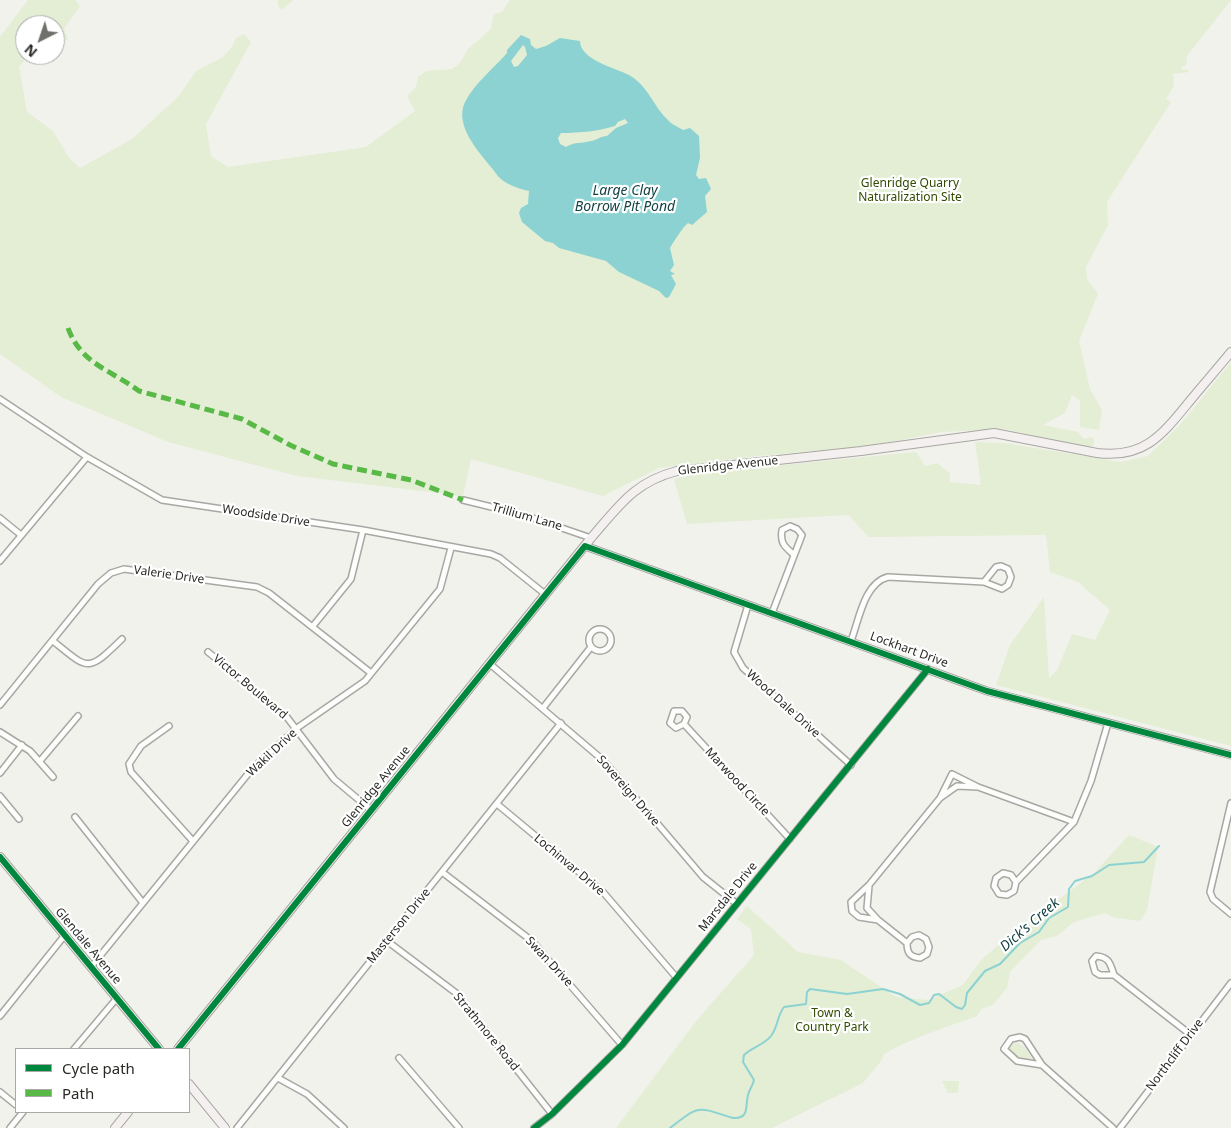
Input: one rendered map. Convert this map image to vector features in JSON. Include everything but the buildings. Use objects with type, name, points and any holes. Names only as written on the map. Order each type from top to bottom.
[{"type":"main road","name":"Glenridge Avenue","points":[[179,1048],[545,594],[633,491],[659,476],[678,471],[861,451],[994,433],[1097,453],[1112,455],[1128,453],[1141,448],[1161,435],[1231,352]]},
{"type":"main road","name":"Glendale Avenue","points":[[0,857],[159,1048]]},
{"type":"main road","points":[[190,1085],[225,1128]]},
{"type":"main road","points":[[115,1128],[127,1113]]},
{"type":"street","name":"Woodside Drive","points":[[0,399],[87,457],[162,500],[362,530],[491,554],[500,558],[545,594]]},
{"type":"street","points":[[0,561],[87,457]]},
{"type":"street","name":"Trillium Lane","points":[[463,500],[557,526],[591,538]]},
{"type":"street","points":[[0,518],[21,535]]},
{"type":"street","points":[[772,613],[793,554],[802,535],[797,528],[790,526],[782,530],[780,539],[783,546],[793,554]]},
{"type":"street","points":[[313,626],[351,579],[362,530]]},
{"type":"street","name":"Lockhart Drive","points":[[585,546],[987,691],[1231,756]]},
{"type":"street","name":"Wakil Drive","points":[[92,967],[192,840],[252,769],[297,728],[365,681],[440,590],[451,548]]},
{"type":"street","points":[[851,641],[870,589],[879,579],[888,577],[984,582],[1002,589],[1008,585],[1011,577],[1008,569],[1002,566],[996,567],[984,582]]},
{"type":"street","name":"Valerie Drive","points":[[0,705],[98,584],[111,573],[124,569],[257,587],[270,592],[371,673]]},
{"type":"street","name":"Wood Dale Drive","points":[[748,606],[734,652],[736,659],[850,765]]},
{"type":"street","points":[[601,629],[608,633],[611,641],[607,649],[599,652],[591,648],[589,639],[592,632],[601,629]]},
{"type":"street","points":[[53,641],[81,664],[91,665],[102,659],[122,639]]},
{"type":"street","points":[[543,708],[591,648]]},
{"type":"street","name":"Victor Boulevard","points":[[208,652],[286,716],[297,728],[334,780],[371,810]]},
{"type":"street","name":"Sovereign Drive","points":[[490,664],[604,761],[703,878],[737,904]]},
{"type":"street","name":"Marsdale Drive","points":[[534,1128],[552,1114],[622,1045],[928,669]]},
{"type":"street","points":[[40,762],[78,716]]},
{"type":"street","name":"Masterson Drive","points":[[237,1128],[561,723]]},
{"type":"street","points":[[1016,882],[1011,875],[1003,873],[996,878],[994,886],[998,894],[1007,895],[1014,891],[1016,882],[1074,822],[1091,781],[1108,723]]},
{"type":"street","name":"Marwood Circle","points":[[684,724],[790,839]]},
{"type":"street","points":[[169,726],[141,746],[129,764],[131,772],[192,840]]},
{"type":"street","points":[[0,732],[22,744],[53,778]]},
{"type":"street","points":[[0,773],[22,744]]},
{"type":"street","points":[[878,920],[859,917],[850,907],[851,902],[869,885],[940,798],[952,774],[978,787],[1074,822]]},
{"type":"street","points":[[940,798],[957,786],[978,787]]},
{"type":"street","points":[[0,796],[19,819]]},
{"type":"street","points":[[1231,803],[1210,892],[1213,899],[1231,914]]},
{"type":"street","name":"Lochinvar Drive","points":[[497,804],[603,892],[676,977]]},
{"type":"street","points":[[75,817],[143,903]]},
{"type":"street","name":"Swan Drive","points":[[442,872],[532,941],[622,1045]]},
{"type":"street","points":[[869,885],[867,908],[878,920],[907,943]]},
{"type":"street","points":[[0,1016],[65,935]]},
{"type":"street","points":[[920,935],[926,939],[929,946],[927,954],[920,958],[912,957],[907,951],[907,943],[912,937],[920,935]]},
{"type":"street","name":"Strathmore Road","points":[[387,941],[456,993],[552,1114]]},
{"type":"street","points":[[1114,975],[1100,975],[1092,969],[1092,961],[1096,956],[1105,957],[1110,961],[1114,975],[1191,1035]]},
{"type":"street","name":"Northcliff Drive","points":[[1120,1128],[1231,983]]},
{"type":"street","points":[[75,1048],[116,998]]},
{"type":"street","points":[[1042,1066],[1017,1061],[1004,1049],[1011,1039],[1020,1036],[1025,1039],[1042,1066],[1113,1128]]},
{"type":"street","points":[[399,1058],[459,1128]]},
{"type":"street","points":[[278,1078],[307,1094],[344,1128]]},
{"type":"street","points":[[0,1092],[15,1104]]},
{"type":"street","points":[[10,1128],[22,1113]]},
{"type":"green space","points":[[28,0],[75,0],[80,6],[65,28],[65,15],[17,15]]},
{"type":"green space","points":[[278,0],[293,0],[282,10],[278,6]]},
{"type":"green space","name":"Glenridge Quarry Naturalization Site","points":[[510,0],[1231,0],[1187,56],[1186,66],[1181,67],[1182,70],[1187,69],[1189,72],[1173,74],[1174,85],[1166,99],[1171,102],[1107,202],[1108,225],[1086,267],[1087,279],[1098,294],[1079,341],[1090,389],[1102,410],[1099,430],[1080,427],[1080,401],[1072,395],[1065,413],[1043,425],[1078,432],[1084,439],[1094,438],[1094,444],[1090,448],[1004,429],[942,432],[870,446],[758,456],[659,468],[603,496],[471,459],[463,496],[297,476],[168,442],[61,397],[0,354],[0,37],[15,17],[15,65],[20,65],[27,112],[53,131],[69,158],[80,168],[132,139],[179,96],[196,71],[223,57],[232,47],[236,38],[244,34],[251,42],[206,124],[211,156],[228,167],[366,147],[415,111],[407,96],[416,87],[418,77],[426,71],[452,69],[460,63],[468,49],[491,29],[494,14],[502,12]]},
{"type":"green space","points":[[1231,362],[1231,746],[996,685],[1010,645],[1044,597],[1049,678],[1057,670],[1072,634],[1095,640],[1110,610],[1078,582],[1050,572],[1046,535],[868,537],[849,515],[687,524],[674,479],[692,474],[916,452],[925,466],[937,463],[950,473],[950,482],[981,485],[975,442],[1004,443],[1121,462],[1148,456],[1179,426]]},
{"type":"green space","name":"Town & Country Park","points":[[1129,835],[1158,847],[1147,910],[1140,921],[1112,917],[1105,913],[1074,922],[1057,936],[1041,940],[1010,972],[1007,988],[993,1005],[981,1009],[977,1016],[918,1038],[884,1054],[882,1060],[863,1083],[772,1128],[616,1128],[697,1020],[754,955],[751,929],[737,919],[747,906],[798,952],[841,960],[896,997],[928,1000],[963,985],[981,960],[1095,872]]},
{"type":"green space","points":[[1016,1042],[1027,1050],[1032,1062],[1013,1055],[1009,1051],[1010,1046]]},
{"type":"green space","points":[[942,1081],[959,1081],[958,1093],[948,1093]]},
{"type":"water","name":"Large Clay Borrow Pit Pond","points":[[521,35],[530,39],[531,45],[536,49],[560,38],[580,41],[582,48],[592,58],[636,80],[670,122],[683,130],[690,128],[699,136],[700,158],[696,175],[699,179],[706,178],[711,189],[705,196],[707,212],[692,225],[688,223],[670,248],[674,265],[670,271],[675,274],[671,275],[676,284],[669,297],[666,298],[659,291],[619,272],[606,261],[559,248],[553,243],[545,241],[522,222],[519,213],[521,208],[528,204],[529,191],[511,185],[498,176],[469,137],[465,128],[462,111],[469,95],[507,53],[507,50]],"holes":[[[523,45],[527,55],[518,66],[514,67],[511,61]],[[625,119],[628,123],[616,128],[607,136],[566,147],[560,144],[558,138],[561,133],[602,129],[615,126],[618,122]]]},
{"type":"waterway","name":"Dick's Creek","points":[[670,1128],[694,1111],[705,1110],[733,1118],[742,1116],[746,1111],[749,1093],[754,1080],[743,1062],[744,1055],[771,1036],[784,1007],[806,1004],[807,992],[810,989],[847,994],[883,989],[900,994],[920,1005],[929,1003],[934,995],[939,994],[956,1007],[962,1009],[965,1005],[967,993],[985,971],[1000,964],[1020,943],[1039,932],[1049,918],[1068,907],[1069,889],[1075,881],[1092,876],[1109,865],[1144,862],[1159,846]]},
{"type":"marked path","points":[[68,328],[74,340],[89,358],[139,391],[242,419],[290,445],[333,464],[411,480],[463,500]]},
{"type":"cycle path","points":[[179,1048],[585,546],[987,691],[1231,755]]},
{"type":"cycle path","points":[[534,1128],[552,1114],[622,1045],[928,669]]},
{"type":"cycle path","points":[[0,857],[158,1048]]}]
